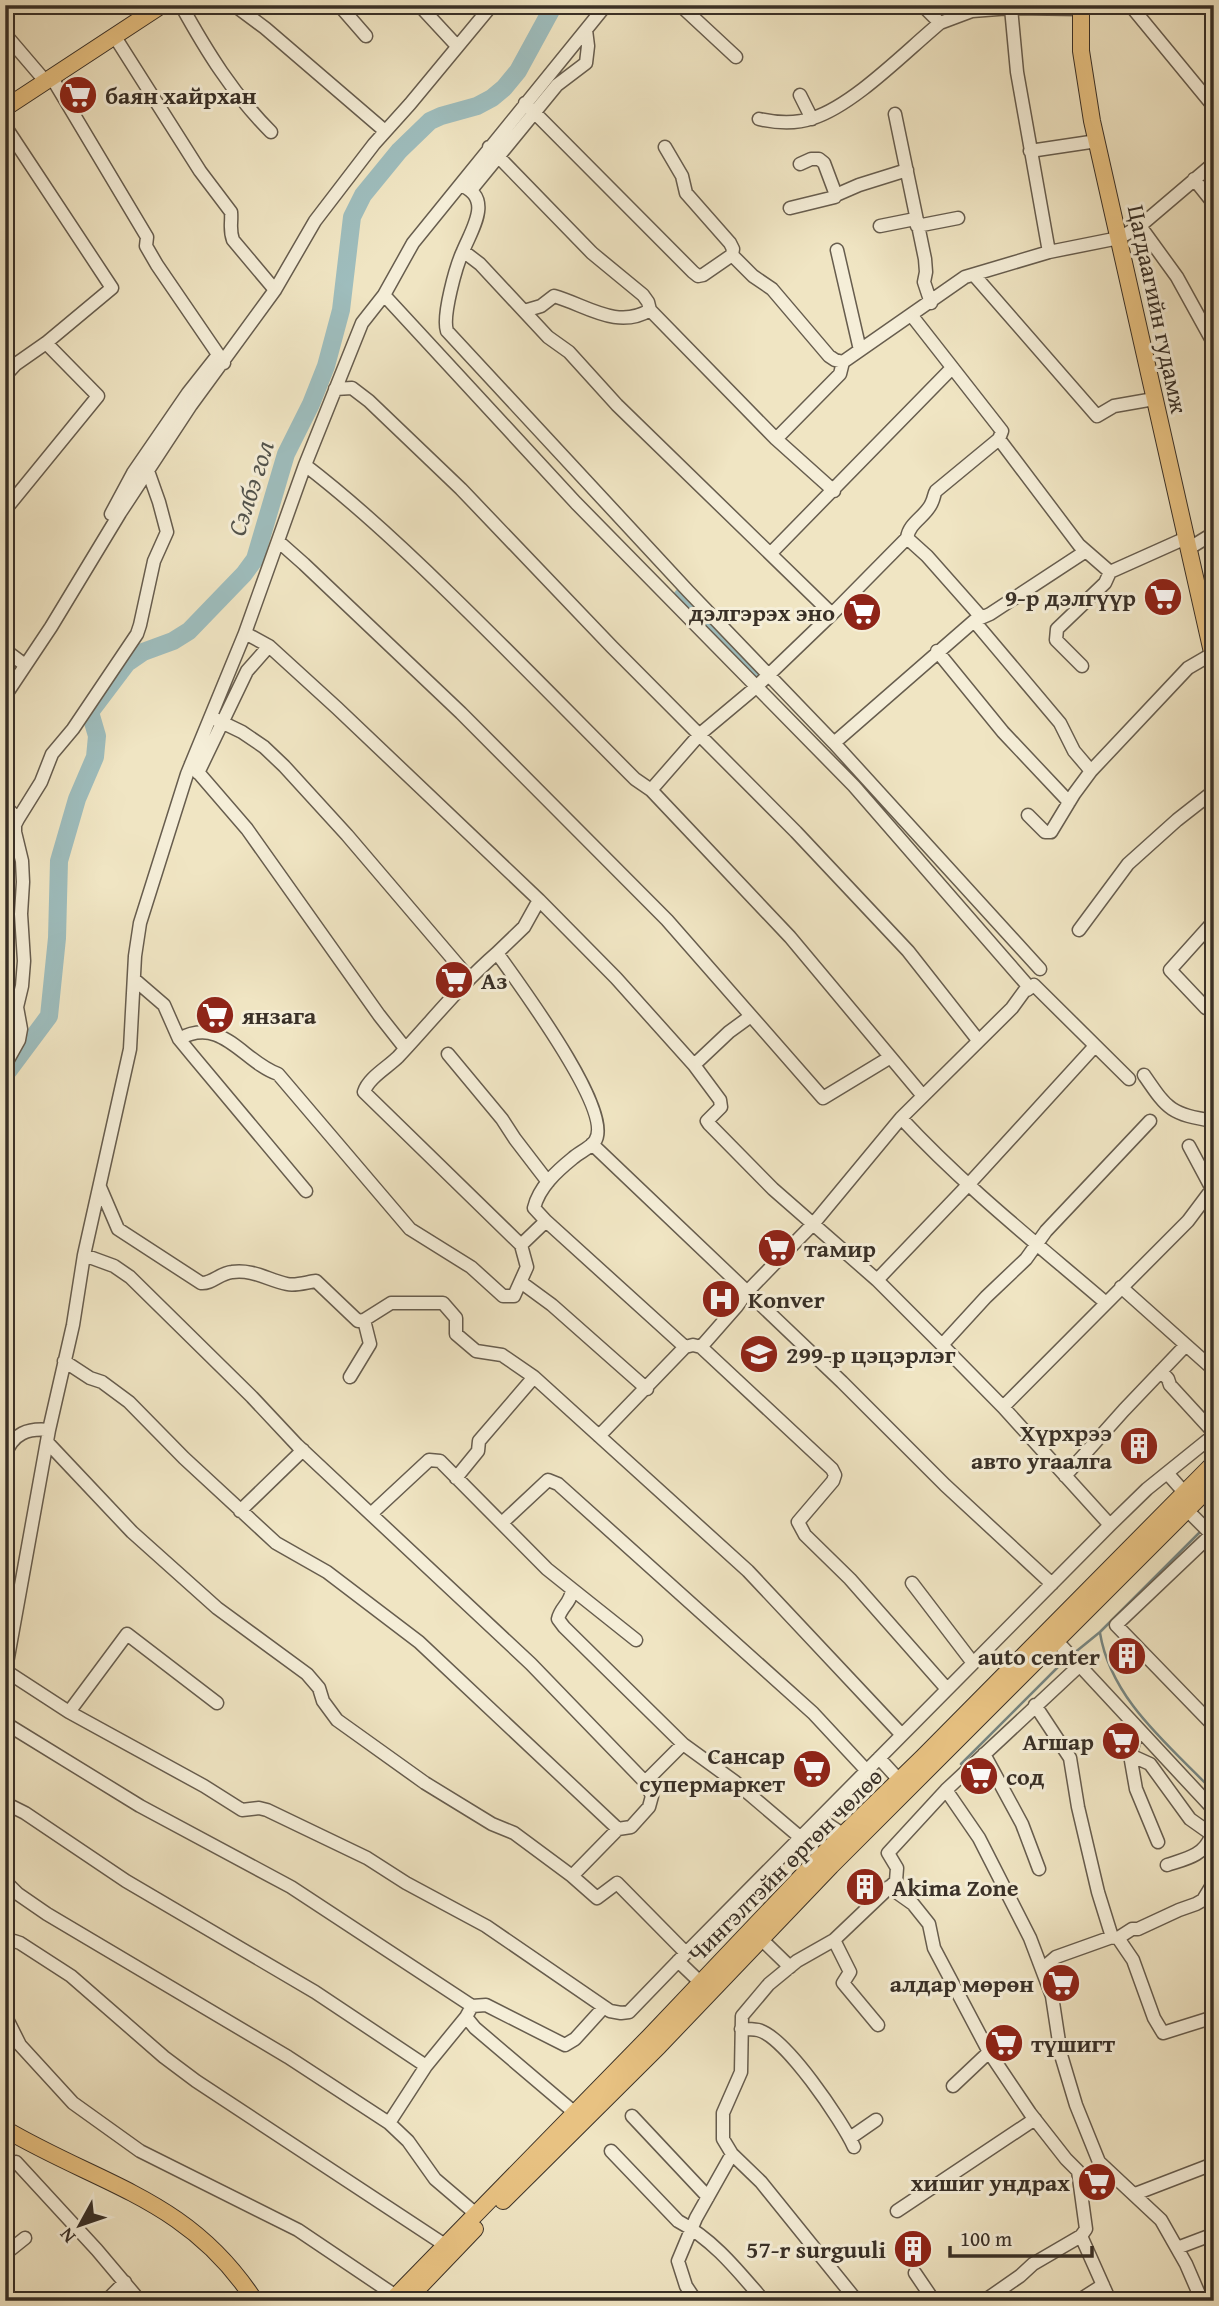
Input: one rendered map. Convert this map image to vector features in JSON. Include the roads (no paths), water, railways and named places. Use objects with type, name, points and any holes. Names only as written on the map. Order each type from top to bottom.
[{"type":"main road","points":[[5,108],[162,5]]},
{"type":"main road","name":"Цагдаагийн гудамж","points":[[1080,7],[1081,51],[1097,141],[1187,544],[1208,610],[1213,658]]},
{"type":"main road","name":"Чингэлтэйн өргөн чөлөө","points":[[398,2299],[659,2046],[844,1835],[1214,1462]]},
{"type":"main road","name":"Чингэлтэйн өргөн чөлөө","points":[[398,2299],[445,2245],[701,1983],[1068,1654],[1192,1515],[1214,1483]]},
{"type":"main road","points":[[5,2129],[143,2197],[177,2219],[214,2249],[255,2301]]},
{"type":"street","points":[[181,5],[210,57],[245,107],[271,132]]},
{"type":"street","points":[[234,5],[386,131]]},
{"type":"street","points":[[340,5],[366,36]]},
{"type":"street","points":[[419,5],[457,46]]},
{"type":"street","points":[[99,533],[133,473],[188,393],[233,347],[275,290],[315,221],[386,131],[492,5]]},
{"type":"street","points":[[465,188],[489,147],[606,5]]},
{"type":"street","points":[[680,5],[736,57]]},
{"type":"street","points":[[922,5],[940,23]]},
{"type":"street","points":[[1130,5],[1214,107]]},
{"type":"street","points":[[759,119],[789,123],[812,118],[832,108],[866,85],[940,23],[972,11],[1080,7]]},
{"type":"street","points":[[1011,8],[1017,72],[1049,252]]},
{"type":"street","points":[[586,30],[586,63],[557,85],[509,142],[500,157],[465,188],[413,243],[384,295],[362,323],[305,465],[217,720],[195,769],[144,907],[137,940],[130,1049],[84,1255],[6,1672],[69,1712],[204,1786],[242,1810],[267,1810],[367,1858],[406,1883],[486,1926],[604,2007],[621,2013],[629,2012],[1110,1525],[1147,1489],[1212,1440],[1161,1371]]},
{"type":"street","points":[[5,34],[49,80],[147,237],[146,246],[157,265],[221,359]]},
{"type":"street","points":[[115,37],[200,172],[230,212],[232,220],[229,230],[233,240],[275,290]]},
{"type":"street","points":[[800,95],[812,118]]},
{"type":"street","points":[[525,103],[693,272],[698,276],[704,275],[732,255],[733,249],[686,192],[681,176],[665,147]]},
{"type":"street","points":[[895,114],[925,258],[924,282],[931,303]]},
{"type":"street","points":[[5,126],[112,288],[46,343],[16,364],[5,376]]},
{"type":"street","points":[[1030,151],[1097,141]]},
{"type":"street","points":[[489,147],[592,253],[643,295],[650,310],[776,439],[834,491]]},
{"type":"street","points":[[800,164],[811,159],[819,159],[824,163],[836,195]]},
{"type":"street","points":[[776,439],[840,374],[843,362],[965,277],[1049,252],[1119,238],[1140,226],[1214,163]]},
{"type":"street","points":[[790,208],[835,197],[859,185],[907,170]]},
{"type":"street","points":[[1194,179],[1214,204]]},
{"type":"street","points":[[465,188],[476,197],[478,211],[475,228],[463,251],[444,317],[444,323],[453,340],[834,743],[1040,969]]},
{"type":"street","points":[[880,226],[958,218]]},
{"type":"street","points":[[1140,226],[1177,277],[1214,344]]},
{"type":"street","points":[[837,250],[860,349]]},
{"type":"street","points":[[463,251],[480,264],[548,337],[569,352],[617,405],[832,614]]},
{"type":"street","points":[[732,255],[753,276],[772,289],[829,356],[843,362]]},
{"type":"street","points":[[974,275],[1097,416],[1114,406],[1154,399]]},
{"type":"street","points":[[384,295],[576,503],[854,786],[1025,982],[1027,990]]},
{"type":"street","points":[[524,311],[541,306],[554,296],[595,312],[623,319],[650,310]]},
{"type":"street","points":[[651,790],[700,734],[755,688],[907,538],[910,529],[932,503],[936,491],[999,439],[1002,431],[912,316]]},
{"type":"street","points":[[5,510],[98,396],[46,343]]},
{"type":"street","points":[[5,696],[221,359]]},
{"type":"street","points":[[771,553],[952,368]]},
{"type":"street","points":[[335,389],[352,388],[391,421],[700,734],[908,951],[978,1040]]},
{"type":"street","points":[[999,439],[1079,545],[1110,572]]},
{"type":"street","points":[[305,465],[344,495],[397,543],[635,779],[651,790],[790,937],[923,1096]]},
{"type":"street","points":[[5,1065],[19,1040],[21,1029],[17,1007],[24,961],[22,861],[15,825],[41,782],[52,754],[73,729],[137,634],[154,561],[167,531],[148,471]]},
{"type":"street","points":[[1082,666],[1056,640],[1057,629],[1105,583],[1110,572],[1214,533]]},
{"type":"street","points":[[907,538],[927,556],[978,619],[1059,723],[1074,751],[1091,771]]},
{"type":"street","points":[[278,541],[470,722],[667,920],[823,1098],[889,1058]]},
{"type":"street","points":[[834,743],[937,651],[978,619],[990,614],[1086,551]]},
{"type":"street","points":[[245,633],[268,646],[337,708],[539,900],[616,978],[694,1065],[722,1104],[707,1121],[773,1189],[877,1280],[942,1345],[1003,1407],[1110,1525]]},
{"type":"street","points":[[217,720],[247,671],[268,646]]},
{"type":"street","points":[[5,650],[25,665]]},
{"type":"street","points":[[937,651],[1003,732],[1069,802]]},
{"type":"street","points":[[1028,815],[1048,833],[1053,830],[1091,771],[1188,668],[1213,658]]},
{"type":"street","points":[[217,720],[264,747],[284,766],[347,835],[469,978]]},
{"type":"street","points":[[195,769],[247,829],[405,1048]]},
{"type":"street","points":[[1079,930],[1128,864],[1177,820],[1214,792]]},
{"type":"street","points":[[5,806],[18,819]]},
{"type":"street","points":[[179,1039],[190,1033],[217,1035],[232,1041],[258,1066],[278,1074],[411,1229],[471,1267],[503,1296],[514,1297],[527,1267],[521,1245],[365,1092],[368,1084],[469,978],[524,927],[539,900]]},
{"type":"street","points":[[1206,1008],[1170,970],[1214,921]]},
{"type":"street","points":[[992,945],[1005,931]]},
{"type":"street","points":[[497,953],[545,1021],[581,1082],[598,1125],[595,1141],[548,1182],[534,1208],[685,1347]]},
{"type":"street","points":[[135,980],[163,1005],[179,1039],[306,1191]]},
{"type":"street","points":[[701,1347],[747,1292],[814,1223],[901,1118],[1034,985],[1129,1079]]},
{"type":"street","points":[[5,997],[17,1007]]},
{"type":"street","points":[[694,1065],[729,1032],[751,1016]]},
{"type":"street","points":[[877,1280],[1095,1046]]},
{"type":"street","points":[[448,1054],[502,1119],[514,1139],[548,1182]]},
{"type":"street","points":[[1144,1074],[1165,1105],[1179,1113],[1214,1121]]},
{"type":"street","points":[[901,1118],[933,1153],[1015,1227],[1106,1303]]},
{"type":"street","points":[[942,1345],[1150,1121]]},
{"type":"street","points":[[592,1144],[842,1382],[945,1485],[1052,1584]]},
{"type":"street","points":[[1003,1407],[1188,1221],[1212,1189],[1189,1146]]},
{"type":"street","points":[[100,1187],[118,1229],[201,1283],[231,1272],[268,1276],[294,1284],[316,1281],[358,1321],[391,1303],[443,1303],[456,1318],[456,1334],[476,1351],[502,1355],[534,1377],[748,1571],[902,1735]]},
{"type":"street","points":[[521,1245],[546,1221]]},
{"type":"street","points":[[84,1255],[114,1266],[130,1278],[303,1450],[531,1664],[645,1782],[652,1800],[631,1826],[618,1829],[572,1876]]},
{"type":"street","points":[[522,1283],[646,1389]]},
{"type":"street","points":[[1121,1287],[1214,1370]]},
{"type":"street","points":[[350,1377],[370,1343],[364,1320]]},
{"type":"street","points":[[1065,1476],[1186,1345]]},
{"type":"street","points":[[599,1436],[685,1347],[701,1347],[832,1469],[835,1475],[833,1480],[798,1522],[799,1527],[850,1579],[947,1689]]},
{"type":"street","points":[[64,1361],[129,1402],[276,1544],[327,1572],[419,1642],[618,1829]]},
{"type":"street","points":[[456,1478],[478,1451],[479,1441],[534,1377]]},
{"type":"street","points":[[5,1454],[15,1437],[24,1431],[37,1429],[49,1437],[132,1532],[217,1608],[307,1674],[319,1688],[323,1701],[337,1720],[425,1783],[492,1824],[514,1833],[597,1898],[617,1883],[682,1957],[701,1983]]},
{"type":"street","points":[[240,1511],[303,1450]]},
{"type":"street","points":[[372,1513],[429,1460],[440,1461],[547,1569],[636,1640]]},
{"type":"street","points":[[1168,1474],[1183,1491]]},
{"type":"street","points":[[502,1523],[544,1483],[552,1480],[558,1484],[813,1713],[867,1771]]},
{"type":"street","points":[[1192,1515],[1212,1534],[1116,1625],[1214,1726]]},
{"type":"street","points":[[912,1583],[973,1663]]},
{"type":"street","points":[[572,1589],[572,1600],[559,1614],[558,1619],[564,1627],[683,1744],[734,1780],[801,1838]]},
{"type":"street","points":[[69,1712],[127,1634],[217,1703]]},
{"type":"street","points":[[857,2301],[761,2182],[732,2154],[723,2139],[723,2113],[741,2072],[742,2016],[769,1984],[790,1967],[834,1940],[896,1881],[897,1868],[888,1853],[946,1790],[1035,1705],[1068,1654],[1214,1810]]},
{"type":"street","points":[[1035,1705],[1070,1758],[1078,1807],[1098,1892],[1115,1938],[1133,1961],[1154,2018],[1163,2033],[1214,2017]]},
{"type":"street","points":[[5,1723],[140,1806],[291,1887],[469,2011],[483,2035],[575,2113]]},
{"type":"street","points":[[1138,1729],[1130,1755],[1136,1789],[1158,1842]]},
{"type":"street","points":[[645,1782],[683,1744]]},
{"type":"street","points":[[984,1754],[1022,1824],[1039,1869]]},
{"type":"street","points":[[1130,1755],[1150,1764],[1191,1819],[1213,1836],[1199,1854],[1167,1865]]},
{"type":"street","points":[[879,1758],[900,1781]]},
{"type":"street","points":[[946,1790],[979,1838],[1030,1938],[1052,1996],[1061,2055],[1076,2105],[1099,2162],[1161,2220],[1202,2301]]},
{"type":"street","points":[[5,1803],[25,1813],[126,1881],[315,1992],[426,2066]]},
{"type":"street","points":[[820,1819],[844,1835]]},
{"type":"street","points":[[5,1881],[18,1894],[47,1914],[288,2057],[389,2123],[408,2141],[435,2179],[476,2214]]},
{"type":"street","points":[[1042,1969],[1056,1957],[1115,1938],[1132,1929],[1138,1930],[1164,1916],[1196,1904],[1203,1900],[1214,1882]]},
{"type":"street","points":[[889,1887],[913,1904],[929,1924],[934,1948],[989,2052],[1035,2119],[1078,2171],[1086,2229],[1081,2236],[1033,2264],[984,2301]]},
{"type":"street","points":[[756,1934],[790,1967]]},
{"type":"street","points":[[834,1940],[850,1972],[843,1983],[877,2025]]},
{"type":"street","points":[[5,1942],[16,1941],[71,1976],[164,2057],[196,2081],[445,2245]]},
{"type":"street","points":[[389,2123],[426,2066],[469,2011],[486,2004],[565,2045],[575,2039],[604,2007]]},
{"type":"street","points":[[5,2015],[20,2045],[73,2103],[140,2151],[298,2230],[398,2299]]},
{"type":"street","points":[[741,2029],[759,2030],[777,2041],[812,2080],[852,2142],[876,2120]]},
{"type":"street","points":[[953,2086],[989,2052]]},
{"type":"street","points":[[632,2116],[708,2197]]},
{"type":"street","points":[[897,2211],[1035,2119]]},
{"type":"street","points":[[611,2151],[678,2221],[691,2228],[725,2256],[764,2301]]},
{"type":"street","points":[[696,2301],[685,2286],[678,2261],[691,2228],[732,2154]]},
{"type":"street","points":[[16,2162],[140,2301]]},
{"type":"street","points":[[1078,2171],[1099,2162]]},
{"type":"street","points":[[1135,2194],[1213,2164]]},
{"type":"street","points":[[1177,2248],[1214,2234]]},
{"type":"street","points":[[1081,2236],[1110,2301]]},
{"type":"street","points":[[5,2254],[25,2238]]},
{"type":"street","points":[[915,2273],[934,2301]]},
{"type":"street","points":[[106,2301],[124,2282]]},
{"type":"street","points":[[1078,2301],[1103,2285]]},
{"type":"waterway","name":"Сэлбэ гол","points":[[5,1075],[49,1016],[57,938],[59,861],[77,799],[95,757],[97,736],[90,712],[127,663],[143,652],[173,641],[189,631],[255,559],[286,454],[326,366],[341,310],[352,217],[363,195],[399,151],[430,121],[477,106],[504,88],[518,71],[554,5]]},
{"type":"waterway","points":[[682,597],[756,675]]},
{"type":"waterway","points":[[1207,1526],[1214,1519]]},
{"type":"waterway","points":[[1073,1654],[1100,1632],[1202,1530]]},
{"type":"waterway","points":[[1100,1633],[1106,1657],[1129,1700],[1161,1739],[1214,1792]]},
{"type":"waterway","points":[[961,1764],[1067,1658]]},
{"type":"place","name":"баян хайрхан","points":[[78,95]]},
{"type":"place","name":"9-р дэлгүүр","points":[[1163,597]]},
{"type":"place","name":"дэлгэрэх эно","points":[[862,612]]},
{"type":"place","name":"Аз","points":[[454,980]]},
{"type":"place","name":"янзага","points":[[215,1015]]},
{"type":"place","name":"тамир","points":[[777,1248]]},
{"type":"place","name":"Konver","points":[[721,1299]]},
{"type":"place","name":"299-р цэцэрлэг","points":[[759,1354]]},
{"type":"place","name":"Хүрхрээ авто угаалга","points":[[1139,1446]]},
{"type":"place","name":"auto center","points":[[1127,1656]]},
{"type":"place","name":"Агшар","points":[[1121,1741]]},
{"type":"place","name":"Сансар супермаркет","points":[[812,1769]]},
{"type":"place","name":"сод","points":[[979,1776]]},
{"type":"place","name":"Akima Zone","points":[[865,1887]]},
{"type":"place","name":"алдар мөрөн","points":[[1061,1983]]},
{"type":"place","name":"түшигт","points":[[1004,2043]]},
{"type":"place","name":"хишиг ундрах","points":[[1097,2182]]},
{"type":"place","name":"57-r surguuli","points":[[913,2249]]}]
